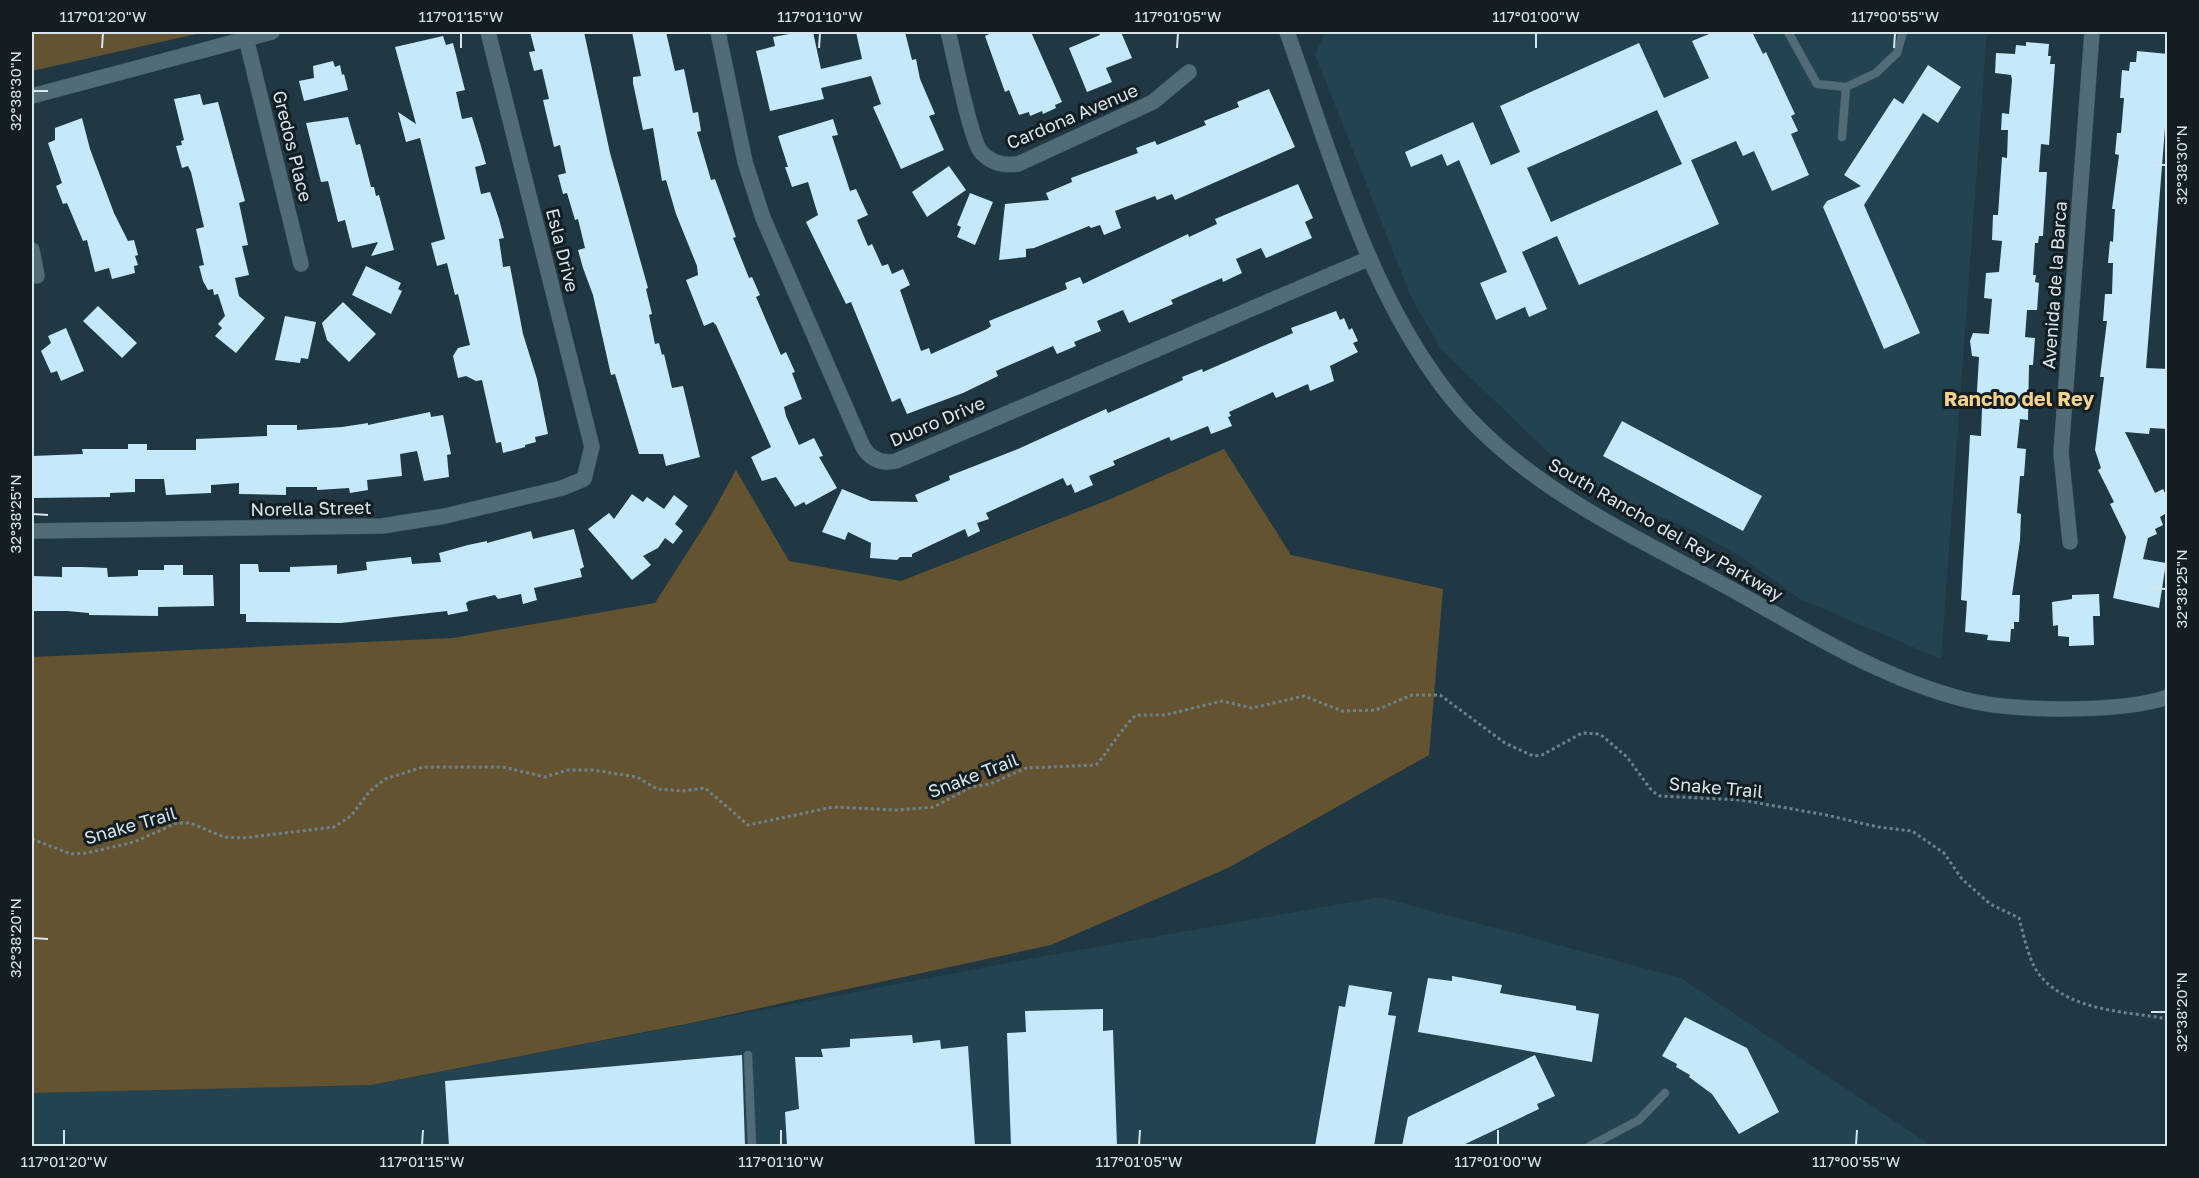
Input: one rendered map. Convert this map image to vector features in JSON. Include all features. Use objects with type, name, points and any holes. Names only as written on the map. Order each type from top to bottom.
[{"type":"street","points":[[32,96],[272,32]]},
{"type":"street","name":"Esla Drive","points":[[488,32],[592,447],[585,479]]},
{"type":"street","name":"Duoro Drive","points":[[718,32],[745,162],[763,218],[863,447],[872,458],[880,462],[896,461],[1370,258]]},
{"type":"street","name":"Cardona Avenue","points":[[948,32],[973,137],[982,154],[999,164],[1018,164],[1153,102],[1189,72]]},
{"type":"street","name":"South Rancho del Rey Parkway","points":[[1287,32],[1370,258],[1406,336],[1443,388],[1487,438],[1537,479],[1597,516],[1780,617],[1890,674],[1964,700],[2025,706],[2096,709],[2168,697]]},
{"type":"street","name":"Avenida de la Barca","points":[[2070,542],[2061,453],[2092,32]]},
{"type":"street","name":"Gredos Place","points":[[246,38],[301,264]]},
{"type":"street","points":[[32,250],[37,276]]},
{"type":"street","name":"Norella Street","points":[[32,531],[382,526],[445,516],[562,489],[585,479]]},
{"type":"lane","points":[[1788,32],[1818,84],[1846,87],[1876,73],[1897,53],[1903,32]]},
{"type":"lane","points":[[1842,137],[1846,87]]},
{"type":"lane","points":[[748,1055],[752,1146]]},
{"type":"lane","points":[[1590,1146],[1639,1120],[1665,1093]]},
{"type":"path","name":"Snake Trail","points":[[32,839],[71,854],[87,853],[134,842],[177,823],[201,826],[224,837],[243,838],[334,827],[351,816],[369,792],[385,778],[423,767],[503,767],[545,777],[568,770],[592,770],[637,777],[657,789],[682,791],[705,788],[748,825],[833,807],[919,809],[944,804],[971,787],[990,784],[1026,768],[1096,765],[1113,745],[1122,729],[1136,715],[1165,715],[1222,701],[1252,708],[1304,696],[1342,711],[1376,710],[1412,695],[1440,696],[1505,743],[1533,756],[1542,755],[1582,733],[1600,734],[1627,757],[1652,791],[1660,796],[1741,800],[1912,831],[1944,853],[1962,879],[1990,904],[2019,918],[2026,944],[2041,977],[2070,998],[2089,1006],[2168,1019]]},
{"type":"shaded area","points":[[32,32],[205,32],[32,71]]},
{"type":"shaded area","points":[[1987,32],[1941,659],[1800,599],[1741,557],[1693,530],[1632,505],[1586,481],[1550,454],[1441,349],[1412,299],[1315,55],[1325,33]]},
{"type":"shaded area","points":[[1224,449],[1291,555],[1443,589],[1429,755],[1230,867],[1051,945],[691,1023],[371,1085],[32,1093],[32,657],[453,638],[655,603],[710,517],[736,470],[789,561],[901,581],[1113,498]]},
{"type":"shaded area","points":[[1380,897],[1681,978],[1932,1146],[32,1146],[32,1093],[371,1085],[1034,958]]},
{"type":"building","points":[[530,32],[584,32],[610,153],[648,288],[646,289],[652,314],[649,315],[655,344],[659,343],[662,355],[664,354],[672,388],[683,386],[700,457],[666,466],[663,454],[639,454],[615,374],[611,375],[593,295],[578,250],[585,248],[578,219],[575,220],[567,193],[563,194],[558,175],[566,173],[560,145],[554,147],[543,100],[549,99],[542,69],[534,71],[529,52],[535,51]]},
{"type":"building","points":[[632,32],[666,32],[675,71],[684,69],[693,113],[698,112],[701,131],[697,132],[711,180],[715,179],[736,237],[733,238],[749,278],[752,277],[760,295],[756,297],[781,355],[786,352],[795,372],[792,373],[802,399],[784,407],[786,416],[799,445],[814,438],[823,456],[819,457],[837,488],[806,505],[804,502],[795,507],[776,477],[762,481],[751,457],[771,447],[716,325],[713,322],[704,326],[686,280],[698,275],[697,266],[676,214],[666,180],[662,181],[653,128],[643,130],[633,83],[633,77],[641,76]]},
{"type":"building","points":[[813,32],[821,69],[862,59],[856,32],[905,32],[912,60],[916,59],[920,79],[935,114],[929,116],[944,150],[901,169],[873,107],[881,104],[871,76],[821,88],[824,99],[770,111],[756,51],[775,46],[773,37]]},
{"type":"building","points":[[994,32],[1031,32],[1062,102],[1055,105],[1056,108],[1043,114],[1042,111],[1030,116],[1029,112],[1019,115],[1009,90],[1005,92],[985,36]]},
{"type":"building","points":[[1099,32],[1121,32],[1132,58],[1106,68],[1112,82],[1087,92],[1069,48],[1100,35]]},
{"type":"building","points":[[1714,32],[1752,32],[1763,54],[1766,52],[1795,114],[1791,116],[1798,131],[1791,134],[1809,175],[1772,191],[1754,151],[1743,156],[1736,141],[1691,160],[1719,224],[1579,285],[1557,236],[1522,252],[1547,309],[1529,317],[1525,307],[1496,320],[1480,283],[1507,272],[1459,160],[1447,166],[1442,154],[1411,167],[1405,152],[1473,122],[1491,165],[1520,152],[1500,106],[1639,43],[1664,98],[1709,78],[1692,41]],"holes":[[[1657,110],[1682,164],[1551,222],[1527,168]]]},
{"type":"building","points":[[443,36],[446,45],[453,43],[465,90],[456,92],[462,119],[472,117],[486,164],[475,167],[481,194],[490,192],[499,219],[504,238],[499,239],[503,267],[510,266],[523,334],[537,379],[548,434],[535,437],[536,442],[525,445],[525,447],[503,453],[501,442],[496,443],[482,380],[476,381],[466,376],[458,378],[453,356],[458,348],[470,345],[458,294],[455,295],[447,263],[437,266],[431,243],[445,239],[420,138],[406,142],[398,112],[416,124],[395,47]]},
{"type":"building","points":[[2026,42],[2049,44],[2050,64],[2055,64],[2049,145],[2041,144],[2039,172],[2047,172],[2043,236],[2039,236],[2038,243],[2035,243],[2033,275],[2036,275],[2035,282],[2039,283],[2037,310],[2027,310],[2025,337],[2035,338],[2033,365],[2029,365],[2028,420],[2020,419],[2017,448],[2026,449],[2024,476],[2020,476],[2017,513],[2021,514],[2020,540],[2012,595],[2020,595],[2019,622],[2014,622],[2010,642],[1987,640],[1988,635],[1965,632],[1967,601],[1961,600],[1970,435],[1981,436],[1982,408],[1976,407],[1979,357],[1972,356],[1970,341],[1973,333],[1989,334],[1992,299],[1984,298],[1986,273],[1999,272],[2002,241],[1992,240],[1993,215],[1998,215],[2002,157],[2007,158],[2008,130],[2001,130],[2002,113],[2009,114],[2012,80],[2011,75],[1995,73],[1996,53],[2015,54],[2016,45],[2026,46]]},
{"type":"building","points":[[2137,51],[2168,54],[2168,90],[2146,368],[2168,369],[2168,429],[2150,428],[2149,434],[2125,432],[2155,493],[2163,489],[2168,499],[2168,512],[2160,517],[2163,525],[2155,529],[2157,534],[2148,538],[2143,559],[2166,563],[2159,608],[2113,598],[2126,537],[2110,504],[2114,502],[2098,470],[2101,468],[2095,450],[2104,377],[2100,377],[2107,321],[2103,321],[2105,294],[2112,294],[2113,263],[2108,263],[2110,241],[2113,242],[2115,209],[2112,209],[2119,155],[2115,154],[2117,133],[2121,133],[2124,98],[2120,98],[2122,70],[2129,71],[2130,62],[2136,62]]},
{"type":"building","points":[[333,61],[335,67],[340,65],[348,90],[304,101],[299,81],[314,78],[313,66]]},
{"type":"building","points":[[1928,65],[1961,87],[1938,123],[1923,113],[1864,205],[1920,333],[1884,349],[1823,207],[1827,201],[1861,186],[1844,175],[1894,98],[1903,104]]},
{"type":"building","points":[[1269,89],[1295,147],[1175,200],[1172,194],[1157,200],[1155,196],[1115,211],[1121,228],[1104,235],[1100,225],[1091,228],[1089,226],[1034,248],[1026,249],[1026,257],[999,260],[1005,204],[1049,200],[1046,193],[1072,182],[1071,178],[1138,153],[1136,148],[1155,141],[1157,145],[1206,125],[1204,121],[1239,107],[1237,102]]},
{"type":"building","points":[[200,94],[203,105],[218,102],[245,201],[239,203],[248,245],[242,246],[249,275],[235,278],[239,296],[265,318],[236,353],[215,336],[222,328],[218,324],[225,316],[218,294],[214,295],[213,289],[208,290],[203,281],[199,266],[204,265],[196,229],[204,227],[191,172],[188,166],[182,168],[176,146],[182,145],[181,141],[184,140],[174,99]]},
{"type":"building","points":[[348,117],[356,145],[360,144],[371,187],[374,187],[376,196],[379,195],[394,250],[371,256],[378,242],[352,248],[345,220],[338,222],[328,181],[321,182],[306,123]]},
{"type":"building","points":[[82,118],[90,149],[114,213],[128,241],[134,240],[138,255],[135,256],[138,265],[134,266],[135,273],[112,279],[109,268],[95,272],[87,240],[83,241],[67,203],[63,204],[56,186],[62,183],[48,143],[55,140],[55,128]]},
{"type":"building","points":[[833,119],[838,135],[832,136],[850,191],[856,189],[868,215],[857,220],[868,246],[872,244],[882,266],[888,264],[892,274],[903,269],[910,285],[900,290],[921,351],[929,348],[931,354],[987,329],[991,326],[989,321],[1067,289],[1065,283],[1080,277],[1083,284],[1188,234],[1189,237],[1217,224],[1215,219],[1298,184],[1313,218],[1305,222],[1312,238],[1266,258],[1261,248],[1236,259],[1242,273],[1223,282],[1222,278],[1171,300],[1173,304],[1129,323],[1123,310],[1097,321],[1101,331],[1074,342],[1076,346],[1057,354],[1053,346],[996,371],[998,376],[963,393],[907,414],[900,398],[892,402],[851,302],[846,304],[806,222],[818,215],[808,182],[792,187],[785,167],[788,167],[778,136]]},
{"type":"building","points":[[949,166],[966,190],[927,217],[912,192]]},
{"type":"building","points":[[970,193],[993,202],[975,245],[957,237],[961,227],[957,225]]},
{"type":"building","points":[[366,266],[401,283],[398,289],[402,291],[391,314],[352,295]]},
{"type":"building","points":[[343,302],[376,334],[349,362],[327,340],[322,323]]},
{"type":"building","points":[[98,306],[137,343],[122,358],[83,321]]},
{"type":"building","points":[[1336,311],[1340,320],[1344,318],[1349,330],[1352,328],[1358,341],[1353,343],[1358,352],[1330,366],[1334,381],[1310,391],[1308,384],[1276,398],[1273,392],[1229,412],[1231,416],[1228,417],[1232,426],[1211,434],[1208,426],[1171,441],[1169,437],[1113,461],[1115,465],[1089,476],[1093,485],[1075,493],[1071,484],[1067,486],[1063,478],[986,513],[989,519],[977,523],[980,531],[968,537],[965,529],[912,554],[912,557],[900,557],[897,560],[870,558],[871,543],[848,532],[845,540],[822,532],[842,489],[871,501],[918,502],[915,495],[950,480],[949,476],[1018,449],[1106,409],[1108,413],[1183,380],[1182,377],[1202,369],[1203,372],[1293,333],[1291,328]]},
{"type":"building","points":[[285,316],[316,322],[308,359],[301,358],[300,363],[275,360]]},
{"type":"building","points":[[66,328],[84,371],[61,381],[57,371],[51,373],[41,351],[51,343],[48,336]]},
{"type":"building","points":[[430,412],[431,417],[443,415],[451,454],[447,455],[449,477],[424,481],[417,451],[400,454],[402,476],[367,480],[368,490],[350,493],[349,488],[317,490],[317,487],[286,487],[286,495],[239,494],[239,483],[211,485],[211,493],[166,495],[164,479],[135,479],[135,492],[110,493],[110,497],[32,498],[32,456],[83,454],[82,449],[128,449],[128,444],[147,444],[147,450],[196,450],[196,439],[267,436],[267,425],[297,425],[297,430],[368,423],[368,425]]},
{"type":"building","points":[[1622,421],[1762,496],[1743,531],[1603,456]]},
{"type":"building","points":[[632,494],[643,502],[647,497],[664,509],[674,495],[688,506],[675,524],[683,531],[673,544],[665,538],[658,548],[643,556],[651,565],[632,580],[588,529],[609,513],[614,519]]},
{"type":"building","points":[[574,529],[584,567],[580,569],[582,577],[534,588],[537,600],[523,604],[521,594],[498,599],[495,595],[469,601],[466,603],[468,611],[448,615],[447,611],[341,623],[246,622],[246,614],[240,614],[240,564],[258,564],[259,572],[290,572],[290,567],[337,565],[337,574],[367,570],[366,562],[411,557],[412,564],[441,562],[439,553],[468,545],[487,541],[487,543],[531,531],[533,539]]},
{"type":"building","points":[[164,565],[183,565],[183,575],[213,575],[214,606],[158,607],[158,616],[32,611],[32,576],[62,577],[62,567],[82,567],[107,568],[108,577],[138,576],[138,570],[164,570]]},
{"type":"building","points":[[2099,594],[2100,616],[2093,616],[2094,645],[2069,646],[2069,637],[2058,636],[2058,625],[2053,626],[2052,602],[2072,599],[2072,595]]},
{"type":"building","points":[[1452,976],[1502,985],[1500,993],[1576,1006],[1576,1010],[1599,1014],[1592,1062],[1418,1032],[1428,978],[1452,981]]},
{"type":"building","points":[[1349,985],[1392,992],[1388,1015],[1396,1016],[1374,1146],[1315,1146],[1339,1006],[1345,1007]]},
{"type":"building","points":[[1103,1009],[1103,1031],[1113,1030],[1117,1146],[1011,1146],[1007,1033],[1026,1032],[1025,1011]]},
{"type":"building","points":[[1685,1017],[1747,1048],[1779,1112],[1739,1134],[1712,1094],[1689,1077],[1690,1075],[1676,1067],[1677,1064],[1662,1056]]},
{"type":"building","points":[[912,1035],[913,1043],[940,1040],[941,1049],[968,1046],[975,1146],[787,1146],[785,1112],[799,1109],[795,1057],[823,1057],[821,1049],[850,1047],[850,1039]]},
{"type":"building","points":[[742,1055],[745,1146],[449,1146],[445,1081]]},
{"type":"building","points":[[1535,1055],[1555,1096],[1537,1104],[1539,1109],[1461,1146],[1402,1146],[1408,1117]]},
{"type":"district","name":"Rancho del Rey","points":[[2019,398]]}]
